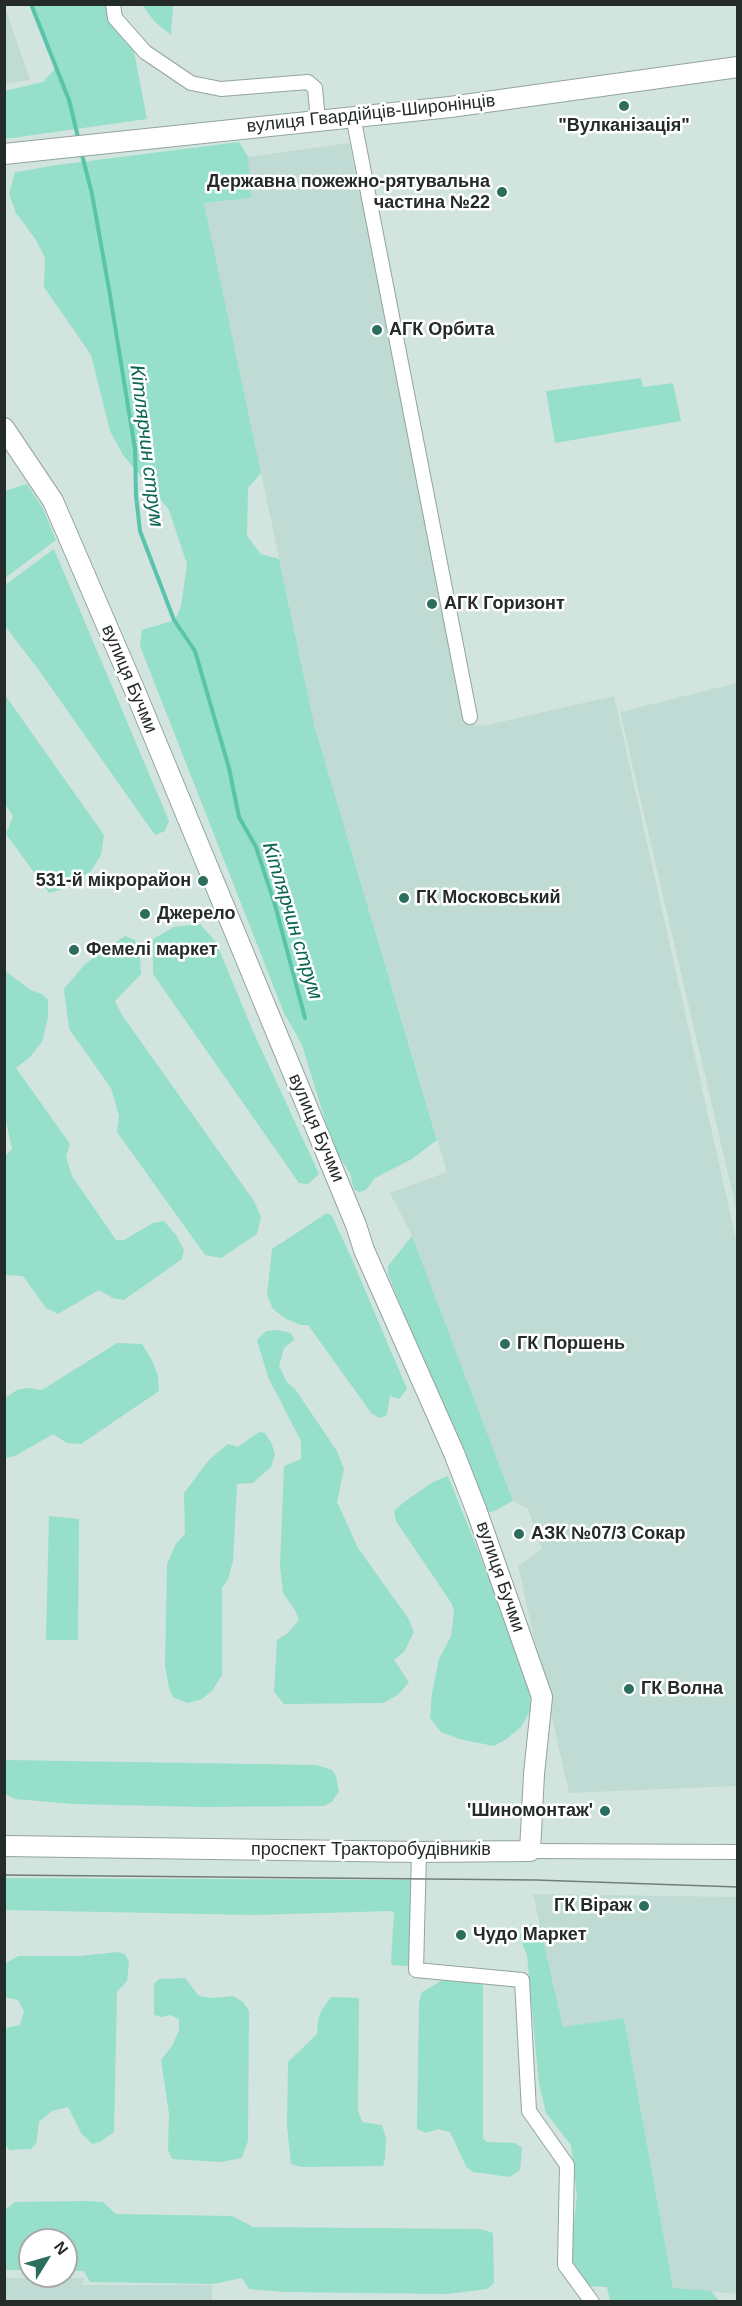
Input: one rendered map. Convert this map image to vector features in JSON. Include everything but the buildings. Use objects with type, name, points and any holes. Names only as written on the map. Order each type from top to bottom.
[{"type":"street","points":[[113,4],[115,18],[145,52],[190,83],[221,89],[308,82],[315,88],[318,121]]},
{"type":"street","name":"вулиця Гвардійців-Широнінців","points":[[4,154],[450,107],[738,67]]},
{"type":"street","points":[[353,116],[470,717]]},
{"type":"street","name":"вулиця Бучми","points":[[4,428],[53,501],[139,702],[356,1225],[364,1250],[477,1512],[542,1697],[534,1774],[530,1851]]},
{"type":"street","name":"проспект Тракторобудівників","points":[[4,1846],[419,1852],[738,1852]]},
{"type":"street","points":[[419,1852],[416,1970],[522,1980],[529,2111],[567,2165],[565,2265],[592,2301]]},
{"type":"shaded area","points":[[5,7],[30,80],[5,84]]},
{"type":"shaded area","points":[[349,143],[475,725],[483,726],[614,696],[737,1244],[737,1786],[569,1793],[518,1566],[542,1549],[528,1509],[513,1501],[412,1236],[390,1193],[447,1172],[315,728],[204,203],[250,198],[248,157]]},
{"type":"shaded area","points":[[738,683],[737,1212],[620,712]]},
{"type":"shaded area","points":[[533,1894],[737,1897],[737,2294],[673,2288],[624,2018],[563,2027]]},
{"type":"shaded area","points":[[4,2278],[18,2278],[18,2288],[78,2288],[78,2278],[85,2278],[82,2285],[212,2285],[212,2301],[5,2301]]},
{"type":"green space","points":[[32,5],[113,5],[131,36],[147,119],[5,139],[4,91],[43,82],[56,68]]},
{"type":"green space","points":[[142,5],[173,5],[171,35],[155,22]]},
{"type":"green space","points":[[239,142],[248,157],[251,198],[204,203],[261,473],[248,488],[247,536],[261,554],[279,559],[315,728],[437,1140],[412,1159],[375,1178],[366,1190],[359,1192],[354,1190],[350,1173],[334,1149],[302,1045],[284,1013],[140,646],[142,630],[175,620],[181,606],[187,564],[169,510],[123,455],[110,431],[91,355],[44,287],[45,258],[36,240],[16,213],[9,194],[15,172]]},
{"type":"green space","points":[[641,378],[643,387],[673,383],[681,421],[555,443],[546,391]]},
{"type":"green space","points":[[27,484],[43,509],[56,540],[5,578],[5,491]]},
{"type":"green space","points":[[54,549],[169,821],[165,831],[155,835],[5,626],[5,585]]},
{"type":"green space","points":[[5,695],[104,835],[101,855],[91,871],[59,890],[49,893],[6,834],[13,816],[5,804]]},
{"type":"green space","points":[[200,924],[216,942],[252,1029],[319,1174],[308,1184],[299,1183],[153,974],[153,939],[174,927]]},
{"type":"green space","points":[[125,936],[135,940],[141,974],[115,1001],[122,1015],[254,1201],[261,1217],[257,1234],[221,1258],[205,1255],[117,1132],[119,1116],[111,1088],[69,1029],[64,989],[85,964]]},
{"type":"green space","points":[[5,971],[48,1000],[48,1018],[42,1042],[30,1057],[16,1068],[70,1144],[66,1157],[72,1176],[116,1240],[124,1240],[153,1223],[164,1221],[176,1235],[184,1250],[182,1259],[124,1300],[113,1298],[99,1290],[58,1314],[46,1308],[23,1276],[5,1275],[5,1156],[12,1149],[4,1112]]},
{"type":"green space","points":[[327,1213],[332,1216],[351,1257],[407,1389],[399,1399],[390,1396],[387,1415],[380,1418],[372,1414],[308,1325],[301,1325],[286,1319],[273,1309],[267,1295],[272,1249]]},
{"type":"green space","points":[[412,1236],[513,1501],[492,1512],[487,1511],[477,1495],[388,1274],[388,1266]]},
{"type":"green space","points":[[277,1330],[291,1333],[294,1340],[284,1348],[279,1366],[287,1382],[295,1389],[337,1451],[344,1469],[337,1502],[358,1548],[408,1618],[414,1632],[404,1652],[394,1660],[409,1682],[398,1695],[383,1703],[284,1704],[274,1692],[277,1640],[288,1633],[299,1620],[283,1593],[280,1566],[284,1466],[301,1459],[301,1441],[268,1377],[257,1340],[266,1331]]},
{"type":"green space","points":[[117,1343],[142,1344],[153,1362],[158,1376],[159,1391],[81,1444],[67,1443],[53,1434],[15,1456],[5,1458],[5,1398],[17,1390],[28,1388],[42,1390]]},
{"type":"green space","points":[[259,1432],[265,1433],[275,1454],[271,1467],[253,1483],[237,1484],[233,1561],[228,1579],[222,1588],[222,1675],[212,1691],[202,1699],[188,1703],[173,1697],[165,1666],[167,1564],[176,1544],[185,1534],[184,1493],[209,1460],[228,1444],[238,1447]]},
{"type":"green space","points":[[448,1476],[531,1683],[530,1711],[521,1727],[494,1746],[459,1739],[441,1732],[430,1718],[439,1659],[451,1636],[454,1612],[452,1604],[396,1521],[394,1511],[433,1482]]},
{"type":"green space","points":[[49,1516],[79,1519],[78,1640],[46,1640]]},
{"type":"green space","points":[[5,1760],[317,1765],[332,1770],[336,1776],[339,1791],[332,1802],[324,1806],[202,1807],[73,1804],[15,1799],[5,1794]]},
{"type":"green space","points":[[5,1878],[410,1880],[414,1887],[410,1966],[392,1965],[394,1912],[391,1911],[254,1915],[5,1910]]},
{"type":"green space","points":[[531,1924],[540,1926],[563,2027],[624,2018],[673,2288],[711,2291],[719,2301],[610,2301],[607,2287],[585,2286],[569,2262],[577,2196],[571,2145],[546,2113],[539,2084],[527,1955],[519,1936],[524,1928]]},
{"type":"green space","points":[[117,1952],[125,1954],[129,1962],[127,1981],[117,1992],[114,2132],[100,2142],[92,2144],[81,2133],[68,2107],[52,2111],[39,2122],[36,2144],[31,2149],[10,2150],[5,2145],[5,2030],[20,2025],[24,2011],[18,2000],[5,1997],[7,1962],[19,1956],[80,1956]]},
{"type":"green space","points":[[448,1977],[475,1979],[483,1985],[483,2139],[487,2142],[515,2143],[522,2148],[520,2170],[510,2177],[473,2172],[467,2168],[450,2132],[438,2129],[426,2133],[417,2129],[419,2003],[422,1992]]},
{"type":"green space","points":[[185,1978],[199,1996],[212,1998],[233,1996],[243,2002],[249,2011],[248,2141],[242,2158],[221,2162],[172,2159],[168,2150],[169,2114],[161,2060],[172,2046],[179,2030],[179,2019],[170,2015],[162,2017],[154,2015],[154,1984],[159,1979]]},
{"type":"green space","points":[[331,1997],[359,1998],[358,2110],[362,2122],[382,2125],[386,2138],[383,2166],[301,2167],[291,2164],[287,2126],[288,2062],[317,2034],[321,2011]]},
{"type":"green space","points":[[15,2202],[103,2202],[116,2214],[232,2216],[253,2227],[480,2229],[493,2233],[494,2283],[487,2289],[447,2294],[284,2292],[249,2289],[242,2278],[213,2284],[90,2282],[84,2271],[78,2271],[78,2228],[18,2228],[18,2270],[5,2270],[6,2209]]},
{"type":"waterway","name":"Кітлярчин струм","points":[[31,4],[69,100],[79,141]]},
{"type":"waterway","name":"Кітлярчин струм","points":[[81,151],[92,194],[135,449],[136,496],[140,531],[174,620],[195,651],[229,768],[239,817],[256,847],[275,905],[305,1018]]},
{"type":"tram line","points":[[4,1875],[536,1880],[738,1887]]},
{"type":"place","name":"\"Вулканізація\"","points":[[624,106]]},
{"type":"place","name":"Державна пожежно-рятувальна частина №22","points":[[502,192]]},
{"type":"place","name":"АГК Орбита","points":[[377,330]]},
{"type":"place","name":"АГК Горизонт","points":[[432,604]]},
{"type":"place","name":"531-й мікрорайон","points":[[203,881]]},
{"type":"place","name":"ГК Московський","points":[[404,898]]},
{"type":"place","name":"Джерело","points":[[145,914]]},
{"type":"place","name":"Фемелі маркет","points":[[74,950]]},
{"type":"place","name":"ГК Поршень","points":[[505,1344]]},
{"type":"place","name":"АЗК №07/3 Сокар","points":[[519,1534]]},
{"type":"place","name":"ГК Волна","points":[[629,1689]]},
{"type":"place","name":"'Шиномонтаж'","points":[[605,1811]]},
{"type":"place","name":"ГК Віраж","points":[[644,1906]]},
{"type":"place","name":"Чудо Маркет","points":[[461,1935]]}]
